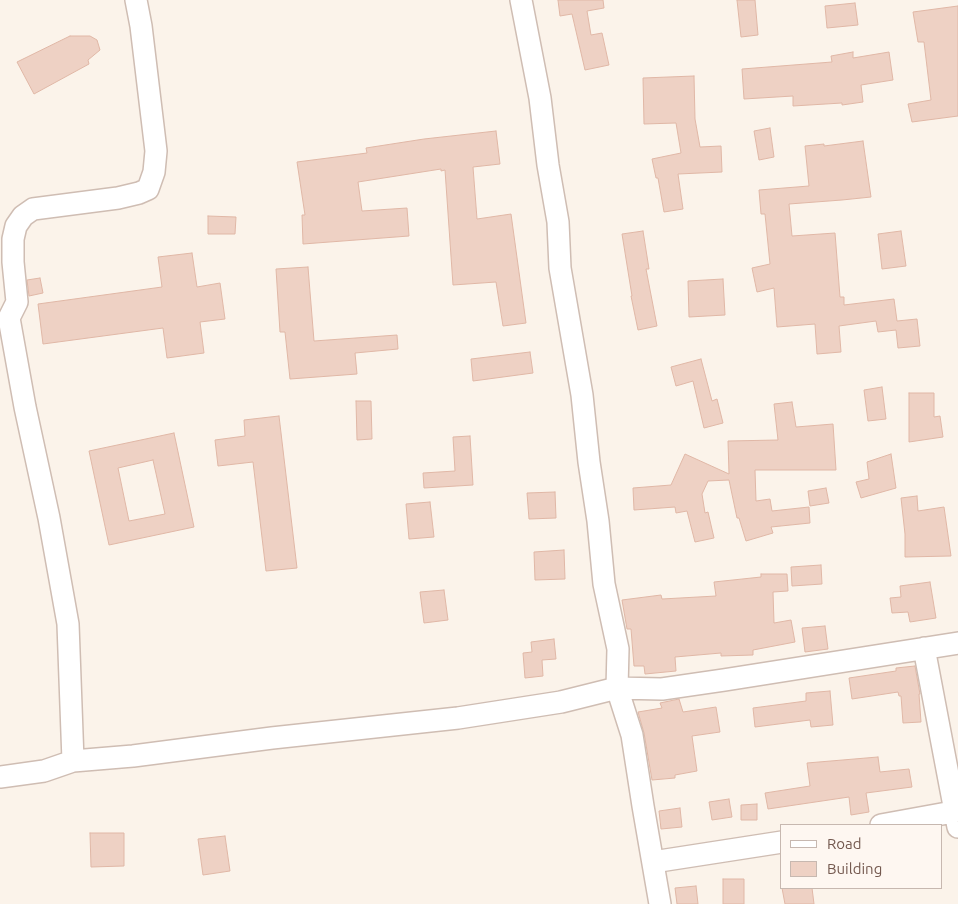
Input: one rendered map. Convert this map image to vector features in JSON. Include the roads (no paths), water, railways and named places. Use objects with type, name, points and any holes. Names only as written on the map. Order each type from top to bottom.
[{"type":"street","points":[[73,761],[68,624],[49,518],[4,318],[17,302],[13,262],[14,239],[16,226],[23,216],[33,209],[118,198],[148,189],[154,172],[156,151],[141,26],[136,0]]},
{"type":"street","points":[[521,0],[540,98],[548,165],[558,222],[560,268],[582,395],[604,584],[618,649],[617,688],[632,735],[660,904]]},
{"type":"street","points":[[0,777],[44,771],[73,761],[133,756],[272,738],[458,718],[561,702],[617,688],[662,689],[958,643]]},
{"type":"street","points":[[890,824],[957,817],[924,648]]},
{"type":"street","points":[[653,862],[780,842]]}]
